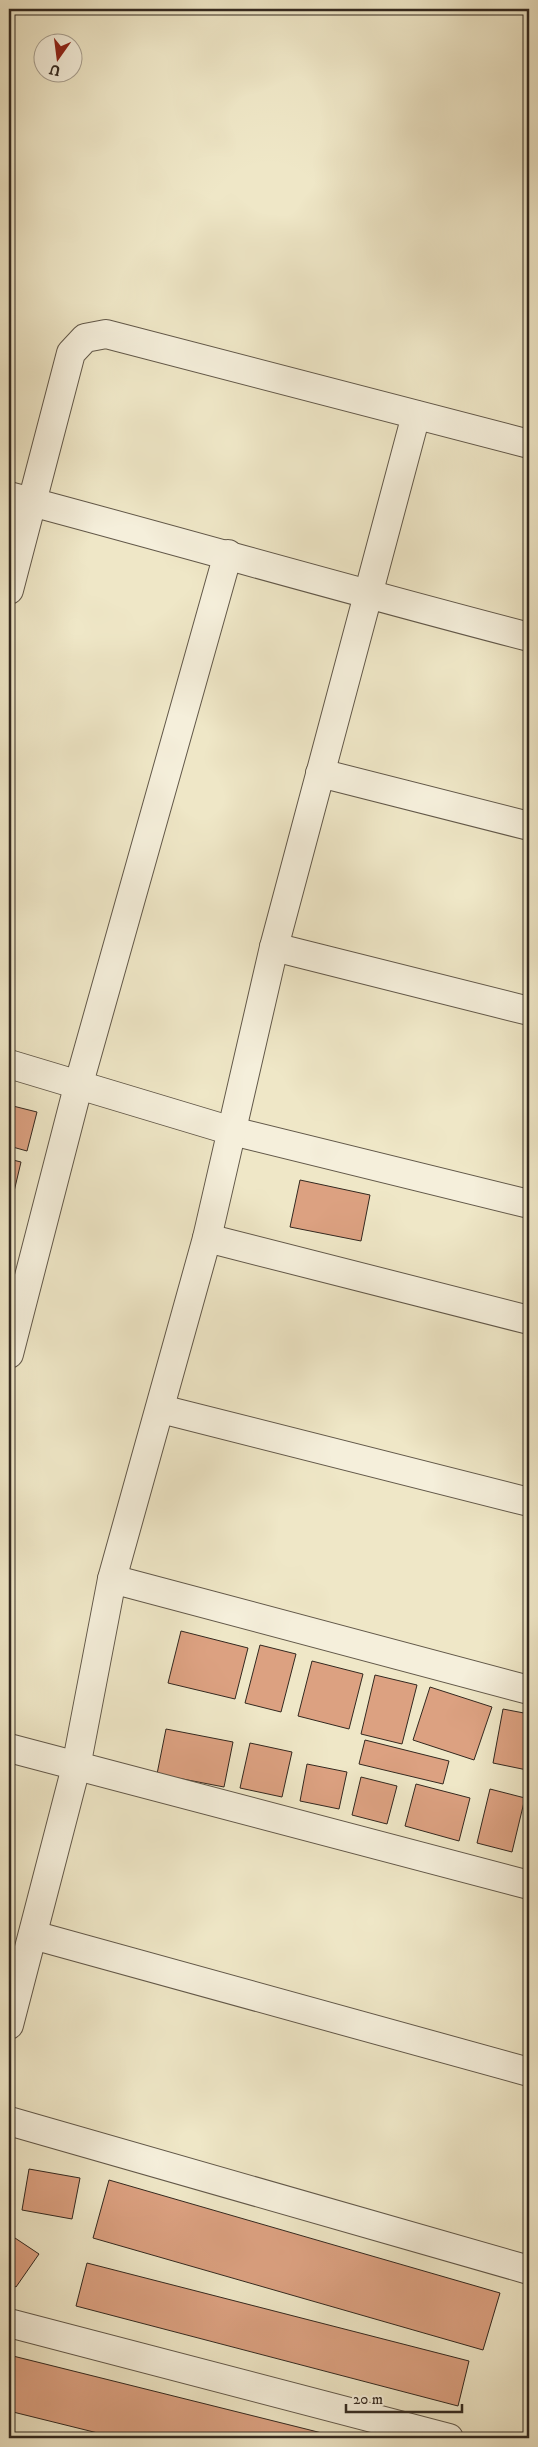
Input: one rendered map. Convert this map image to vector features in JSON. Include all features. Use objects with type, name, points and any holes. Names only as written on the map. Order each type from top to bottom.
[{"type":"street","points":[[9,590],[21,499],[71,353],[85,338],[106,334],[529,444]]},
{"type":"street","points":[[9,2024],[76,1767],[112,1579],[161,1408],[206,1238],[274,947],[416,415]]},
{"type":"street","points":[[21,499],[228,554],[368,596],[529,637]]},
{"type":"street","points":[[9,1354],[79,1084],[228,554]]},
{"type":"street","points":[[320,773],[529,826]]},
{"type":"street","points":[[274,947],[529,1011]]},
{"type":"street","points":[[9,1064],[232,1131],[529,1204]]},
{"type":"street","points":[[206,1238],[529,1320]]},
{"type":"street","points":[[161,1408],[529,1502]]},
{"type":"street","points":[[112,1579],[529,1690]]},
{"type":"street","points":[[9,1748],[529,1885]]},
{"type":"street","points":[[33,1935],[529,2072]]},
{"type":"street","points":[[9,2121],[529,2270]]},
{"type":"street","points":[[9,2323],[449,2438]]},
{"type":"building","points":[[13,1106],[37,1112],[27,1151],[9,1146],[9,1124]]},
{"type":"building","points":[[9,1159],[21,1162],[12,1200],[9,1199]]},
{"type":"building","points":[[300,1180],[370,1195],[361,1241],[290,1227]]},
{"type":"building","points":[[181,1631],[248,1648],[235,1699],[168,1683]]},
{"type":"building","points":[[260,1645],[296,1654],[281,1712],[245,1703]]},
{"type":"building","points":[[312,1661],[363,1674],[349,1729],[298,1716]]},
{"type":"building","points":[[375,1675],[417,1685],[402,1744],[361,1734]]},
{"type":"building","points":[[430,1687],[492,1707],[474,1760],[413,1740]]},
{"type":"building","points":[[503,1709],[529,1714],[529,1757],[527,1770],[493,1763]]},
{"type":"building","points":[[166,1729],[233,1742],[224,1787],[157,1774]]},
{"type":"building","points":[[365,1740],[449,1761],[443,1784],[359,1764]]},
{"type":"building","points":[[250,1743],[292,1752],[282,1797],[240,1788]]},
{"type":"building","points":[[307,1764],[347,1772],[339,1809],[300,1801]]},
{"type":"building","points":[[361,1777],[397,1786],[387,1824],[352,1815]]},
{"type":"building","points":[[416,1784],[470,1798],[459,1841],[405,1826]]},
{"type":"building","points":[[490,1789],[525,1798],[512,1852],[477,1843]]},
{"type":"building","points":[[29,2169],[80,2178],[72,2219],[22,2210]]},
{"type":"building","points":[[109,2180],[500,2293],[483,2350],[93,2238]]},
{"type":"building","points":[[9,2234],[39,2254],[16,2287],[9,2283]]},
{"type":"building","points":[[87,2263],[469,2361],[458,2406],[76,2306]]},
{"type":"building","points":[[9,2355],[342,2438],[118,2438],[9,2411]]}]
